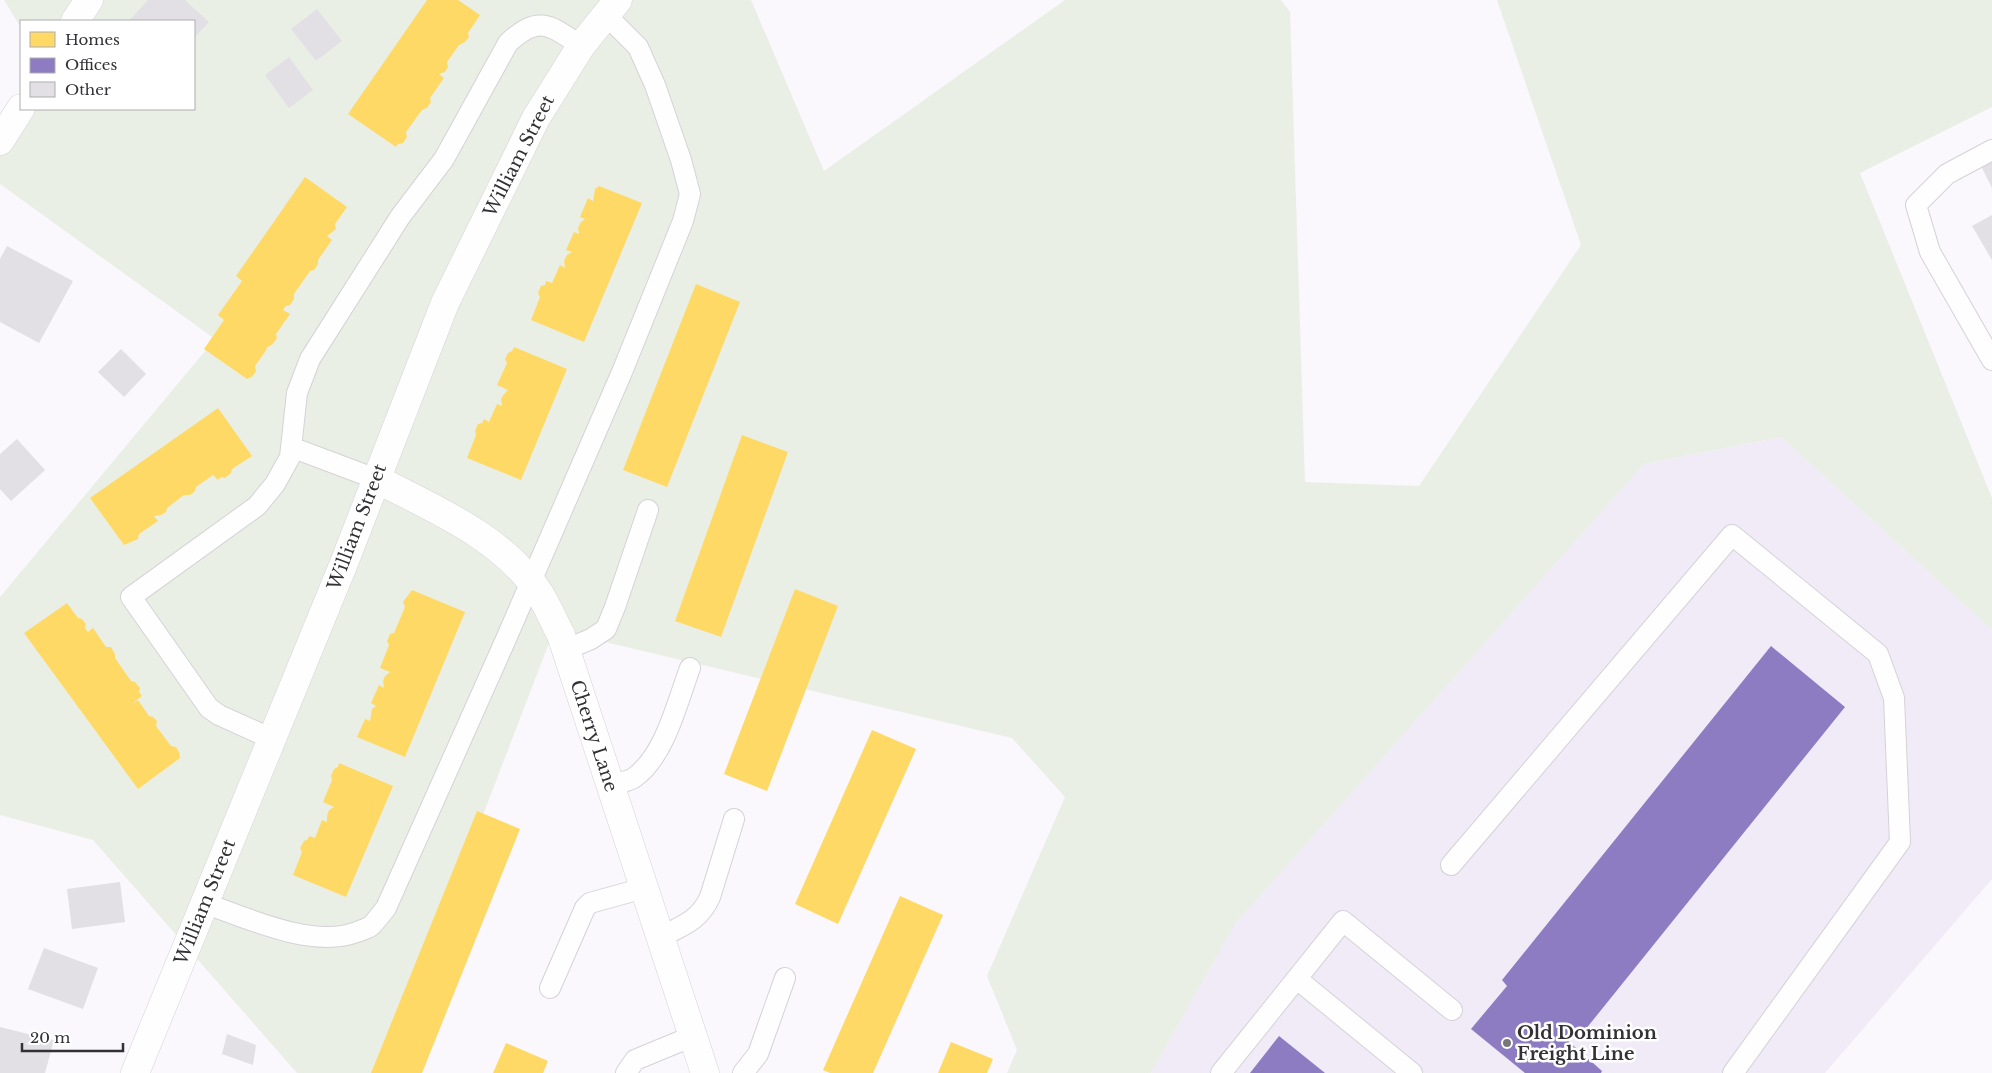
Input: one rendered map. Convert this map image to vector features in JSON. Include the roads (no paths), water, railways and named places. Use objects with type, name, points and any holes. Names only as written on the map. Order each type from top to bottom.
[{"type":"street","points":[[76,20],[89,0]]},
{"type":"street","name":"William Street","points":[[135,1073],[344,563],[445,303],[536,118],[581,46],[612,7]]},
{"type":"street","points":[[0,141],[20,110]]},
{"type":"street","name":"Cherry Lane","points":[[376,479],[473,530],[510,558],[540,594],[561,635],[705,1073]]},
{"type":"lane","points":[[204,903],[280,929],[328,937],[351,934],[370,927],[386,908],[622,372],[683,221],[690,194],[681,160],[655,85],[638,47],[612,7]]},
{"type":"lane","points":[[272,739],[219,715],[209,708],[131,597],[256,506],[276,484],[290,457],[297,393],[310,359],[400,217],[444,160],[508,43],[521,30],[534,25],[545,25],[558,30],[581,46]]},
{"type":"lane","points":[[1992,150],[1947,174],[1916,205],[1930,252],[1992,360]]},
{"type":"lane","points":[[292,447],[376,479]]},
{"type":"lane","points":[[565,650],[591,639],[606,629],[648,510]]},
{"type":"lane","points":[[1451,865],[1732,535],[1878,654],[1894,698],[1900,842],[1733,1073]]},
{"type":"lane","points":[[610,784],[634,779],[652,761],[664,738],[690,668]]},
{"type":"lane","points":[[661,937],[698,917],[704,910],[710,897],[734,819]]},
{"type":"lane","points":[[550,988],[585,908],[590,903],[644,888]]},
{"type":"lane","points":[[1221,1073],[1343,921],[1452,1010]]},
{"type":"lane","points":[[743,1073],[758,1054],[785,978]]},
{"type":"lane","points":[[1297,979],[1412,1073]]},
{"type":"lane","points":[[626,1073],[635,1060],[693,1036]]},
{"type":"place","name":"Old Dominion Freight Line","points":[[1507,1043]]}]
